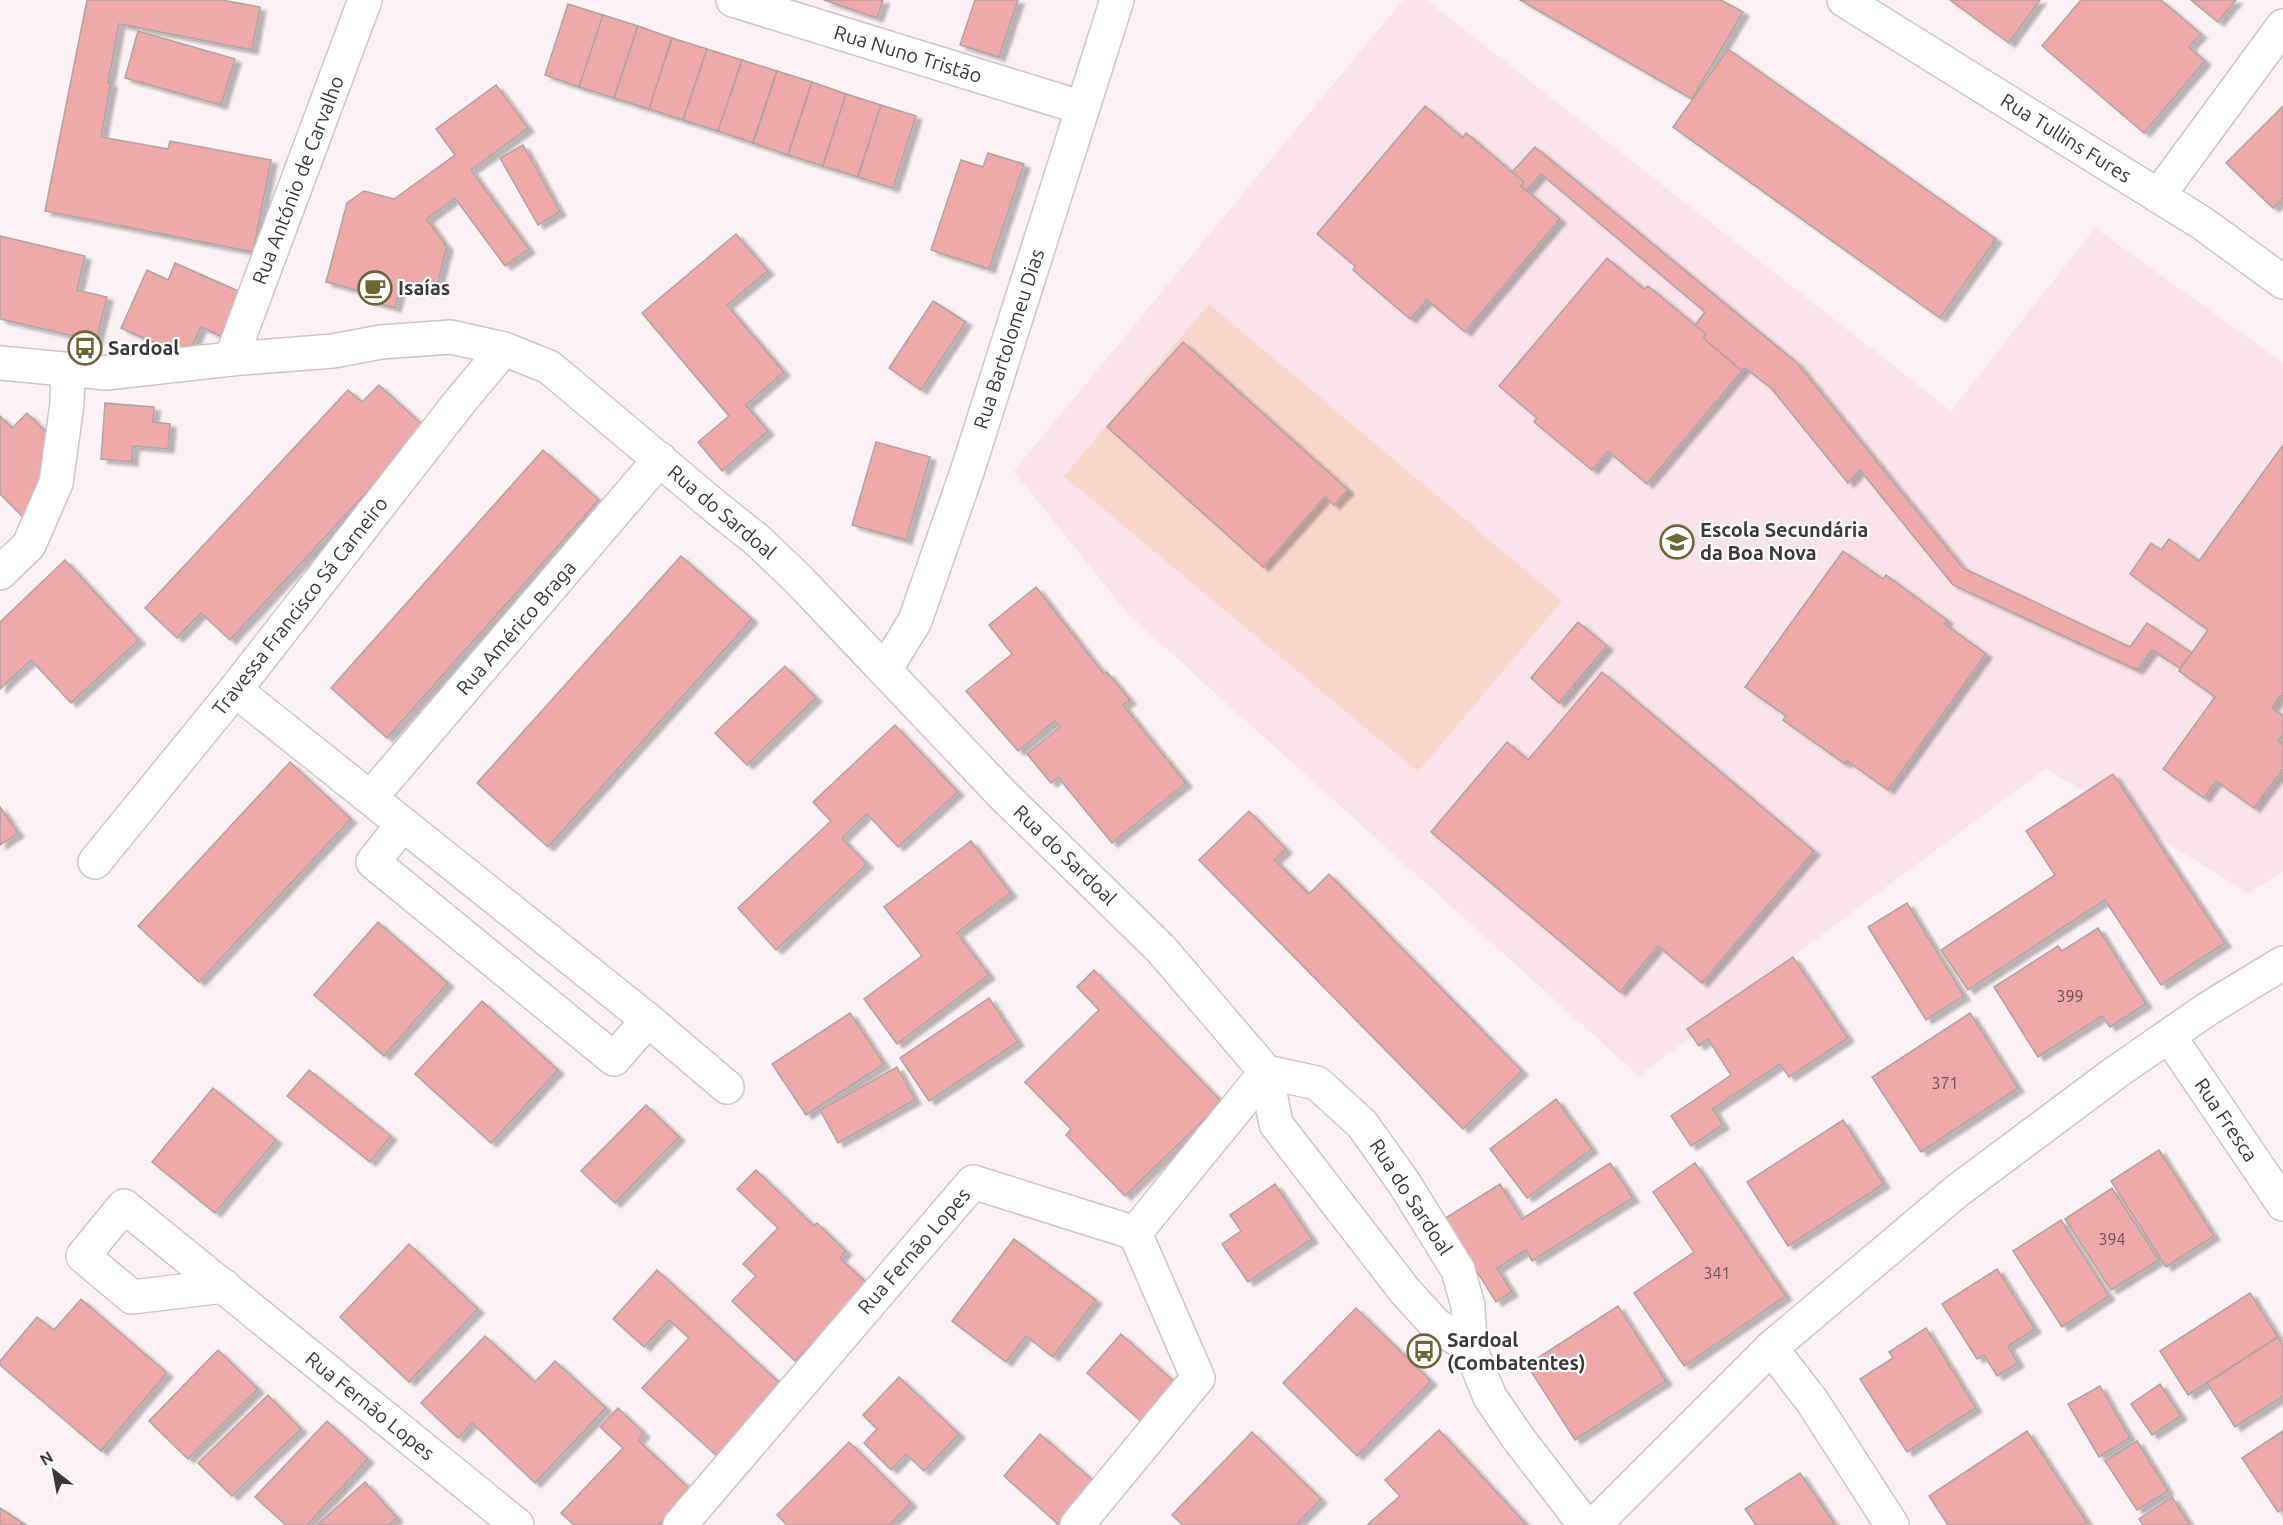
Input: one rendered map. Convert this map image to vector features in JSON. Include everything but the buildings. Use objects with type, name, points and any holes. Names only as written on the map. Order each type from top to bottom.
[{"type":"street","name":"Rua António de Carvalho","points":[[231,359],[365,0]]},
{"type":"street","name":"Rua Bartolomeu Dias","points":[[885,670],[915,621],[968,469],[1117,0]]},
{"type":"street","name":"Rua Tullins Fures","points":[[1844,0],[2202,223],[2283,282]]},
{"type":"street","name":"Rua Nuno Tristão","points":[[747,2],[1083,108]]},
{"type":"street","points":[[2158,196],[2283,26]]},
{"type":"street","name":"Rua do Sardoal","points":[[0,363],[106,373],[231,359],[333,351],[381,342],[451,337],[504,349],[549,367],[756,539],[799,580],[1003,795],[1161,949],[1266,1072],[1276,1124],[1405,1291],[1435,1324],[1470,1348]]},
{"type":"street","name":"Travessa Francisco Sá Carneiro","points":[[95,862],[235,690],[462,399],[504,349]]},
{"type":"street","points":[[0,573],[29,545],[56,483],[67,404],[68,369]]},
{"type":"street","name":"Rua Américo Braga","points":[[371,797],[660,459]]},
{"type":"street","points":[[235,690],[648,1020],[727,1087]]},
{"type":"street","points":[[403,824],[373,862],[614,1059],[648,1020]]},
{"type":"street","points":[[1594,1525],[1772,1348],[1957,1191],[2115,1073],[2283,963]]},
{"type":"street","name":"Rua Fresca","points":[[2169,1036],[2283,1204]]},
{"type":"street","name":"Rua do Sardoal","points":[[1266,1072],[1317,1083],[1362,1124],[1404,1183],[1458,1270],[1468,1306],[1470,1348],[1490,1397],[1518,1438],[1585,1525]]},
{"type":"street","points":[[1077,1525],[1198,1378],[1134,1233],[1266,1072]]},
{"type":"street","name":"Rua Fernão Lopes","points":[[680,1525],[973,1182],[1134,1233]]},
{"type":"street","name":"Rua Fernão Lopes","points":[[224,1286],[517,1525]]},
{"type":"street","points":[[1772,1348],[1812,1401],[1892,1525]]},
{"type":"shaded area","name":"Escola Secundária da Boa Nova","points":[[1403,0],[1426,0],[1951,411],[2095,228],[2283,363],[2283,872],[2248,893],[2046,768],[1703,1023],[1705,1026],[1639,1076],[1128,614],[1014,471]]},
{"type":"shaded area","points":[[1209,304],[1562,601],[1418,772],[1064,476]]},
{"type":"place","name":"Isaías","points":[[375,288]]},
{"type":"place","name":"Sardoal","points":[[85,348]]},
{"type":"place","name":"Escola Secundária da Boa Nova","points":[[1677,542]]},
{"type":"place","name":"Sardoal (Combatentes)","points":[[1424,1351]]}]
